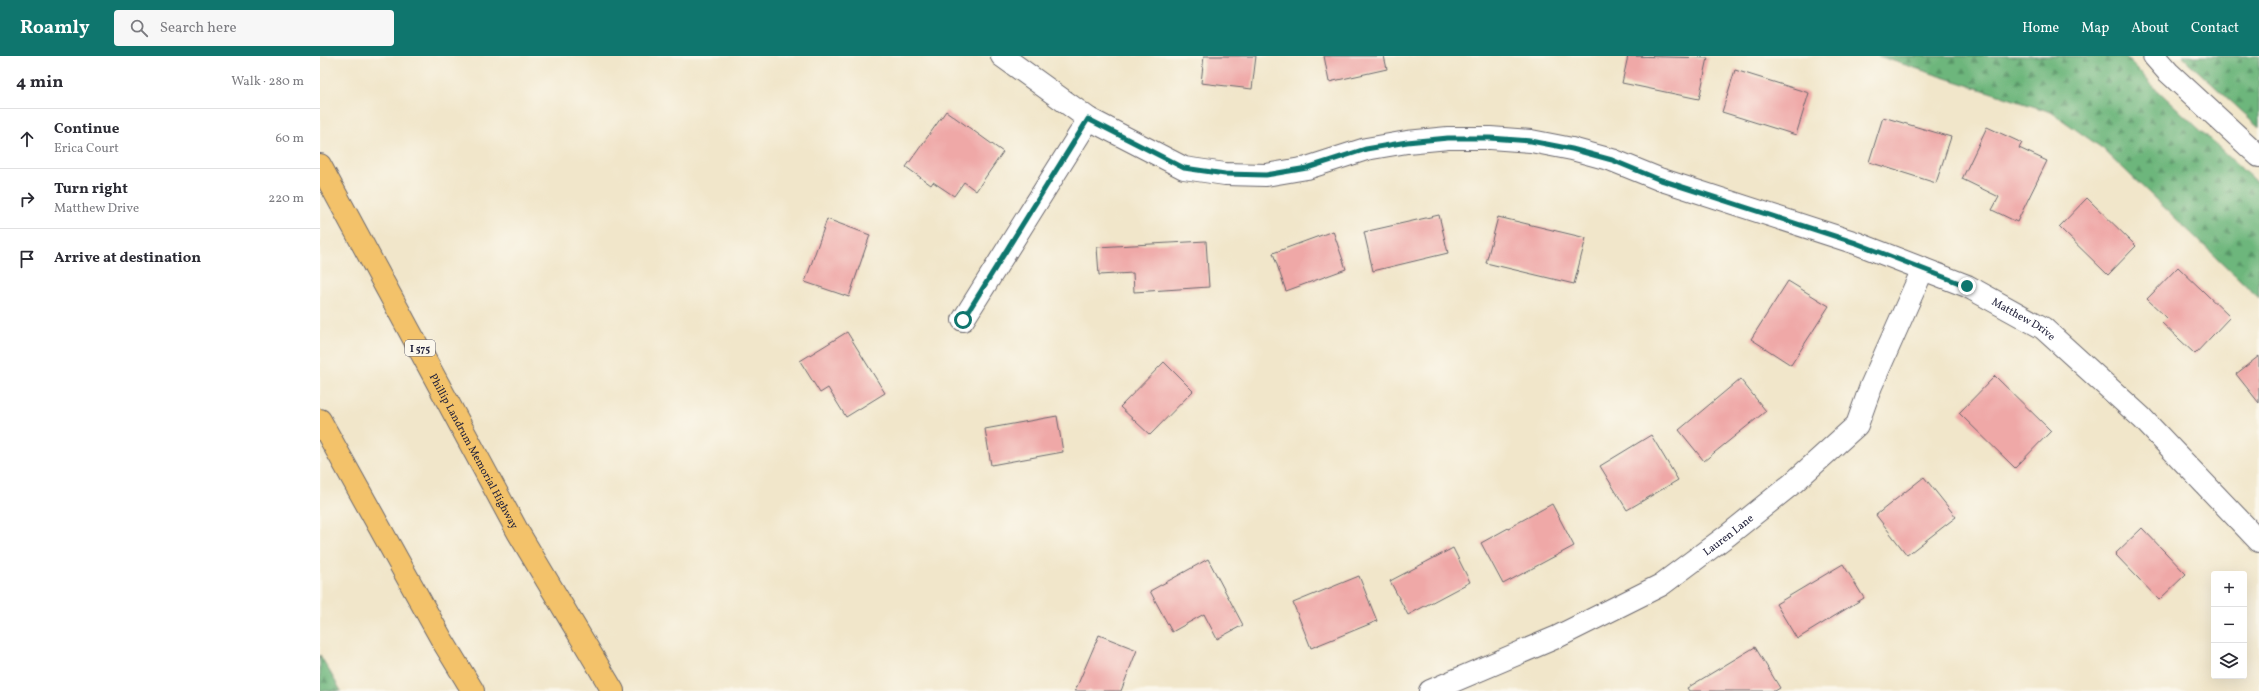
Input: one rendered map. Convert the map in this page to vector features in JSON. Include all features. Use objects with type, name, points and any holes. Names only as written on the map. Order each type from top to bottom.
[{"type":"highway","name":"Phillip Landrum Memorial Highway","points":[[320,165],[518,532],[613,691]]},
{"type":"highway","points":[[320,420],[442,640],[473,691]]},
{"type":"street","name":"Matthew Drive","points":[[1002,56],[1088,119],[1184,168],[1225,174],[1266,175],[1307,168],[1366,149],[1407,142],[1448,138],[1490,138],[1531,141],[1572,149],[1612,160],[1658,179],[1856,243],[1967,286],[2043,328],[2142,418],[2259,540]]},
{"type":"street","points":[[2154,56],[2168,72],[2259,156]]},
{"type":"street","points":[[963,320],[1088,119]]},
{"type":"street","name":"Lauren Lane","points":[[1430,691],[1557,637],[1661,585],[1728,536],[1793,483],[1857,425],[1871,386],[1923,269]]},
{"type":"green space","points":[[1878,56],[2125,56],[2151,84],[2259,185],[2259,298],[2102,148],[2051,112]]},
{"type":"green space","points":[[2182,56],[2259,56],[2259,127],[2187,61]]},
{"type":"green space","points":[[320,655],[341,691],[320,691]]},
{"type":"building","points":[[1204,56],[1256,56],[1252,89],[1201,83]]},
{"type":"building","points":[[1324,56],[1384,56],[1387,69],[1329,82]]},
{"type":"building","points":[[1628,56],[1708,58],[1699,99],[1622,83]]},
{"type":"building","points":[[1735,70],[1809,93],[1796,135],[1722,112]]},
{"type":"building","points":[[946,111],[1003,152],[976,191],[964,182],[954,196],[933,182],[931,185],[906,167]]},
{"type":"building","points":[[1883,117],[1951,137],[1936,183],[1869,162]]},
{"type":"building","points":[[1987,127],[2022,143],[2019,148],[2047,161],[2017,222],[1992,210],[1999,197],[1962,179]]},
{"type":"building","points":[[2087,198],[2136,246],[2108,275],[2059,227]]},
{"type":"building","points":[[1439,215],[1448,253],[1373,271],[1364,232]]},
{"type":"building","points":[[1498,217],[1586,238],[1574,284],[1486,263]]},
{"type":"building","points":[[827,219],[870,235],[849,297],[805,282]]},
{"type":"building","points":[[1333,231],[1346,269],[1286,291],[1273,253]]},
{"type":"building","points":[[1206,241],[1209,287],[1134,292],[1133,273],[1099,275],[1097,247]]},
{"type":"building","points":[[2178,267],[2230,317],[2195,354],[2162,323],[2167,318],[2147,299]]},
{"type":"building","points":[[1788,281],[1829,306],[1791,365],[1751,339]]},
{"type":"building","points":[[847,332],[885,393],[846,417],[828,388],[820,393],[800,361]]},
{"type":"building","points":[[2259,356],[2259,403],[2236,374]]},
{"type":"building","points":[[1164,362],[1193,391],[1150,435],[1120,407]]},
{"type":"building","points":[[1995,376],[2051,431],[2015,468],[1959,413]]},
{"type":"building","points":[[1740,379],[1766,411],[1704,461],[1679,430]]},
{"type":"building","points":[[1057,416],[1063,452],[991,465],[985,429]]},
{"type":"building","points":[[1651,435],[1678,480],[1627,510],[1600,466]]},
{"type":"building","points":[[1924,477],[1956,517],[1907,555],[1876,515]]},
{"type":"building","points":[[1552,504],[1574,546],[1503,584],[1481,543]]},
{"type":"building","points":[[2142,528],[2186,574],[2159,600],[2115,554]]},
{"type":"building","points":[[1453,548],[1470,582],[1408,615],[1390,581]]},
{"type":"building","points":[[1208,559],[1243,625],[1217,639],[1204,614],[1172,632],[1150,591]]},
{"type":"building","points":[[1843,564],[1864,598],[1797,639],[1776,604]]},
{"type":"building","points":[[1359,576],[1377,621],[1311,648],[1293,603]]},
{"type":"building","points":[[1099,635],[1137,650],[1121,691],[1075,691]]},
{"type":"building","points":[[1755,647],[1780,688],[1775,691],[1689,691],[1687,688]]},
{"type":"route","points":[[963,320],[1088,119],[1184,168],[1225,174],[1266,175],[1307,168],[1366,149],[1407,142],[1448,138],[1490,138],[1531,141],[1572,149],[1612,160],[1658,179],[1856,243],[1967,286]]}]
